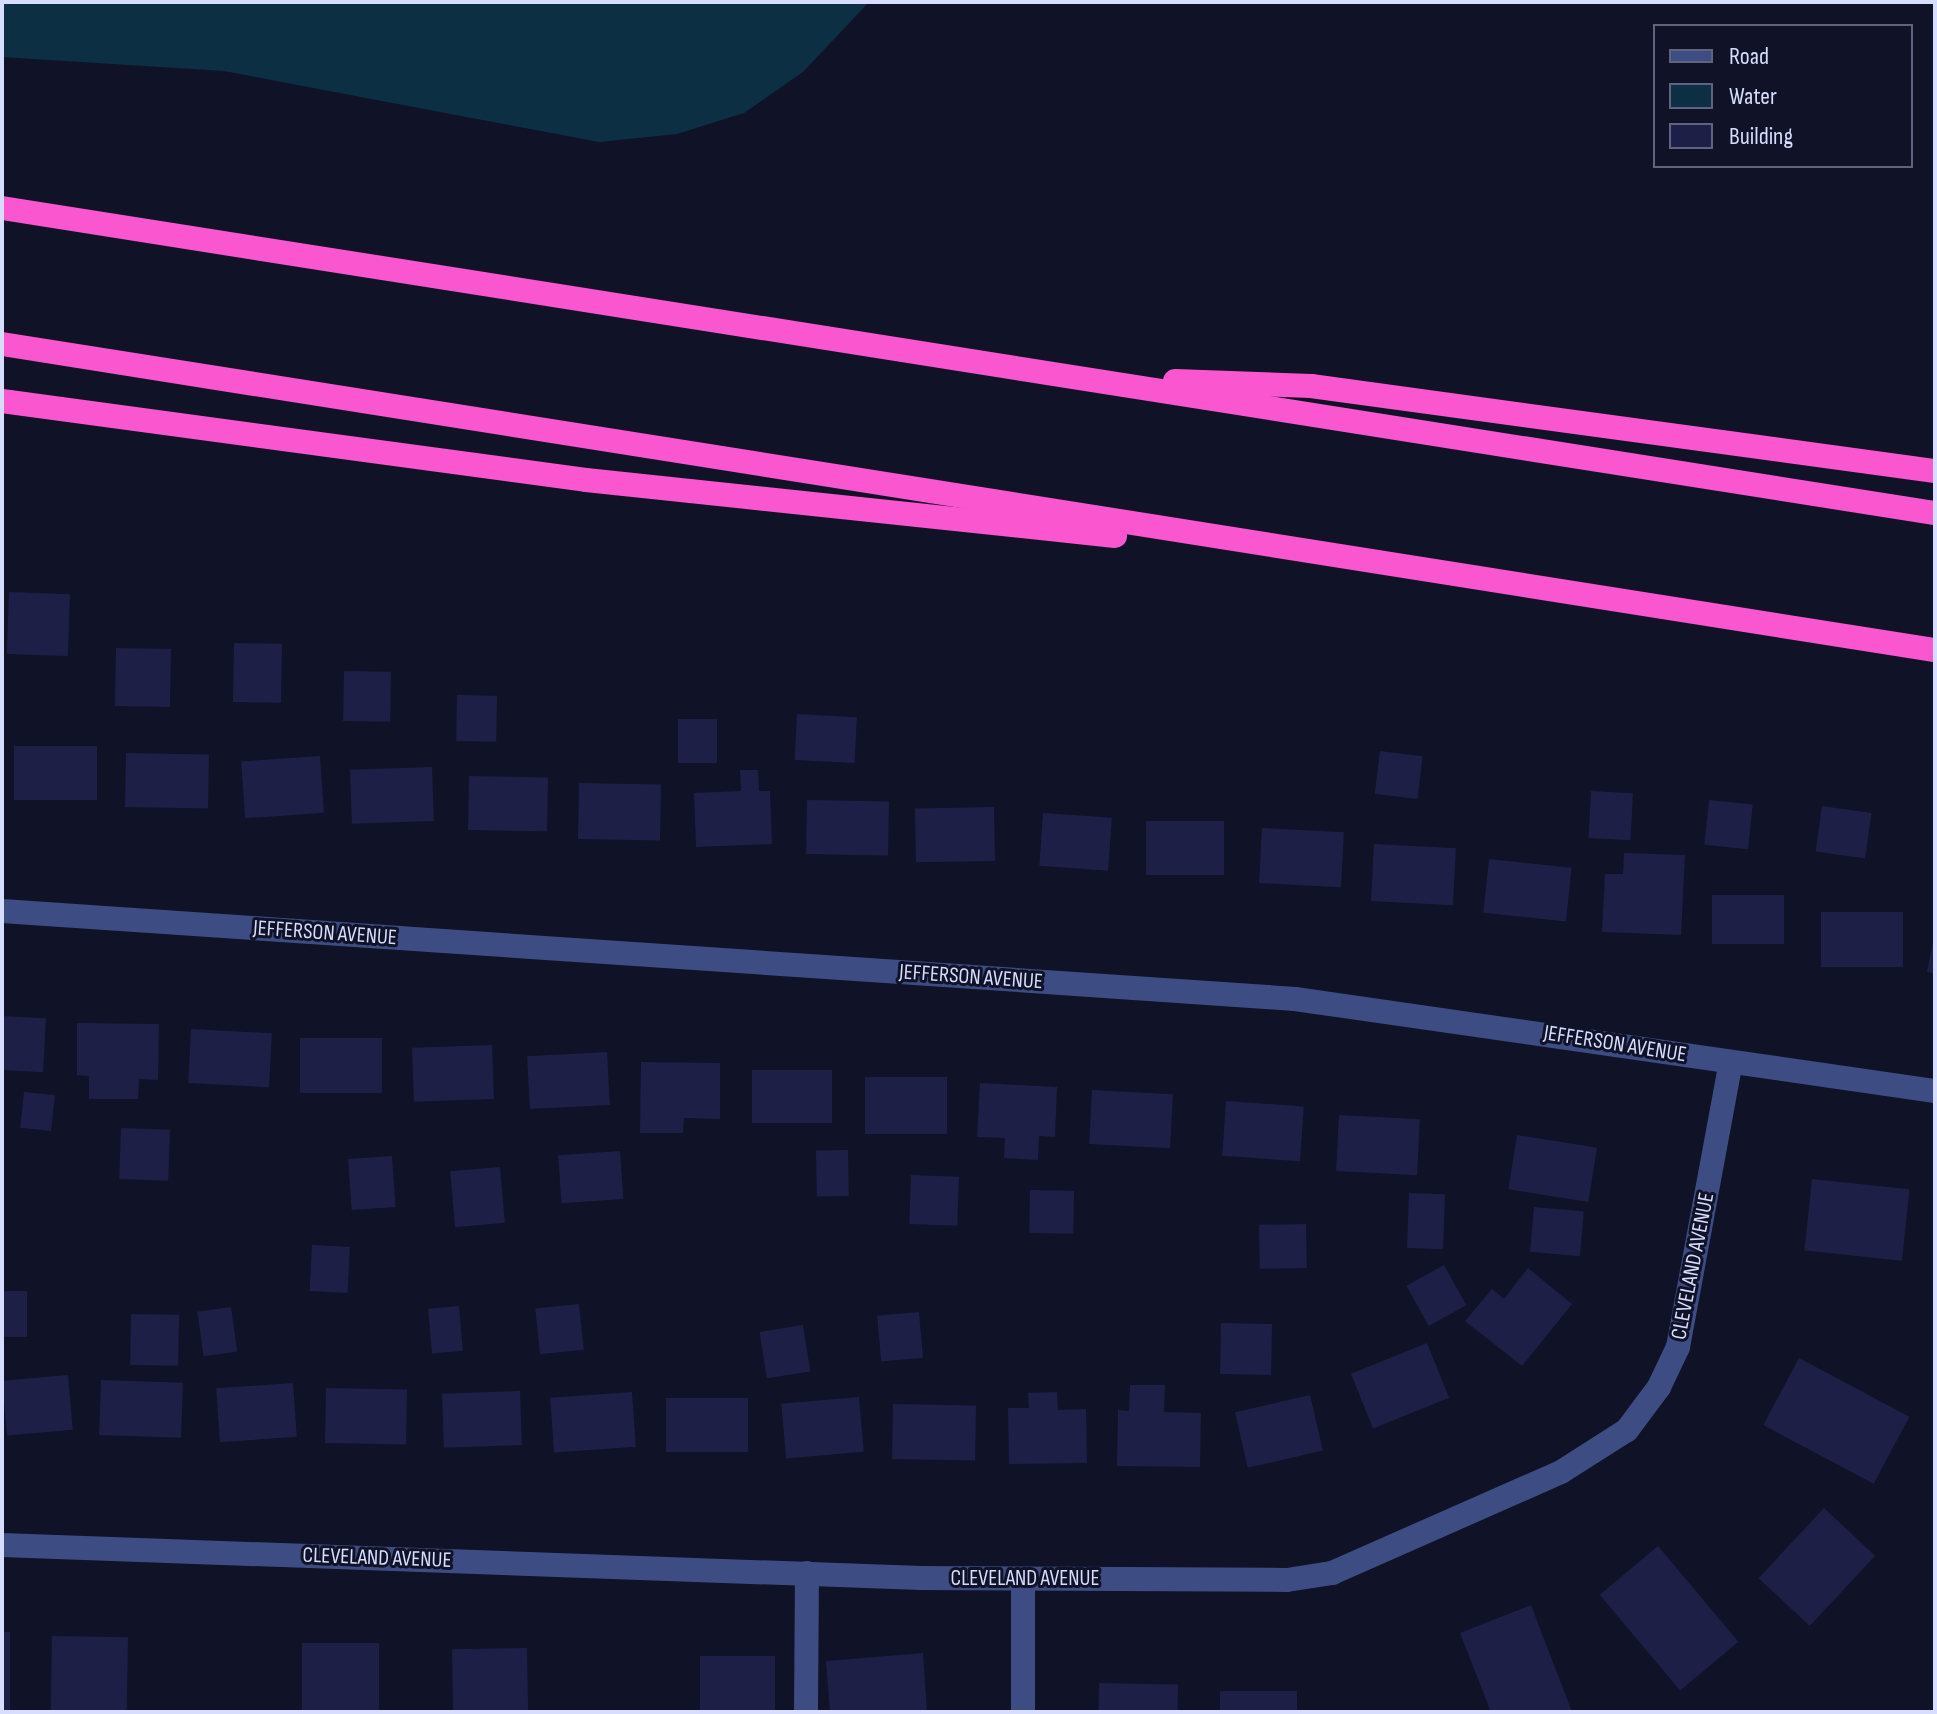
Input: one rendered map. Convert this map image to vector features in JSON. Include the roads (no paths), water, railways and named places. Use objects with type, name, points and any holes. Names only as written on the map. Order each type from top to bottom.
[{"type":"highway","points":[[2,208],[1935,513]]},
{"type":"highway","points":[[2,344],[1935,650]]},
{"type":"highway","points":[[1061,376],[1311,386],[1935,471]]},
{"type":"highway","points":[[2,401],[586,480],[1409,567]]},
{"type":"street","name":"JEFFERSON AVENUE","points":[[2,911],[1295,999],[1935,1091]]},
{"type":"street","name":"CLEVELAND AVENUE","points":[[2,1545],[1023,1579],[1287,1580],[1332,1573],[1561,1472],[1627,1430],[1659,1387],[1678,1347],[1731,1062]]},
{"type":"street","points":[[806,1712],[807,1573]]},
{"type":"street","points":[[1023,1579],[1023,1712]]},
{"type":"water","points":[[2,2],[869,2],[803,72],[744,113],[677,134],[599,142],[224,71],[2,57]]}]
